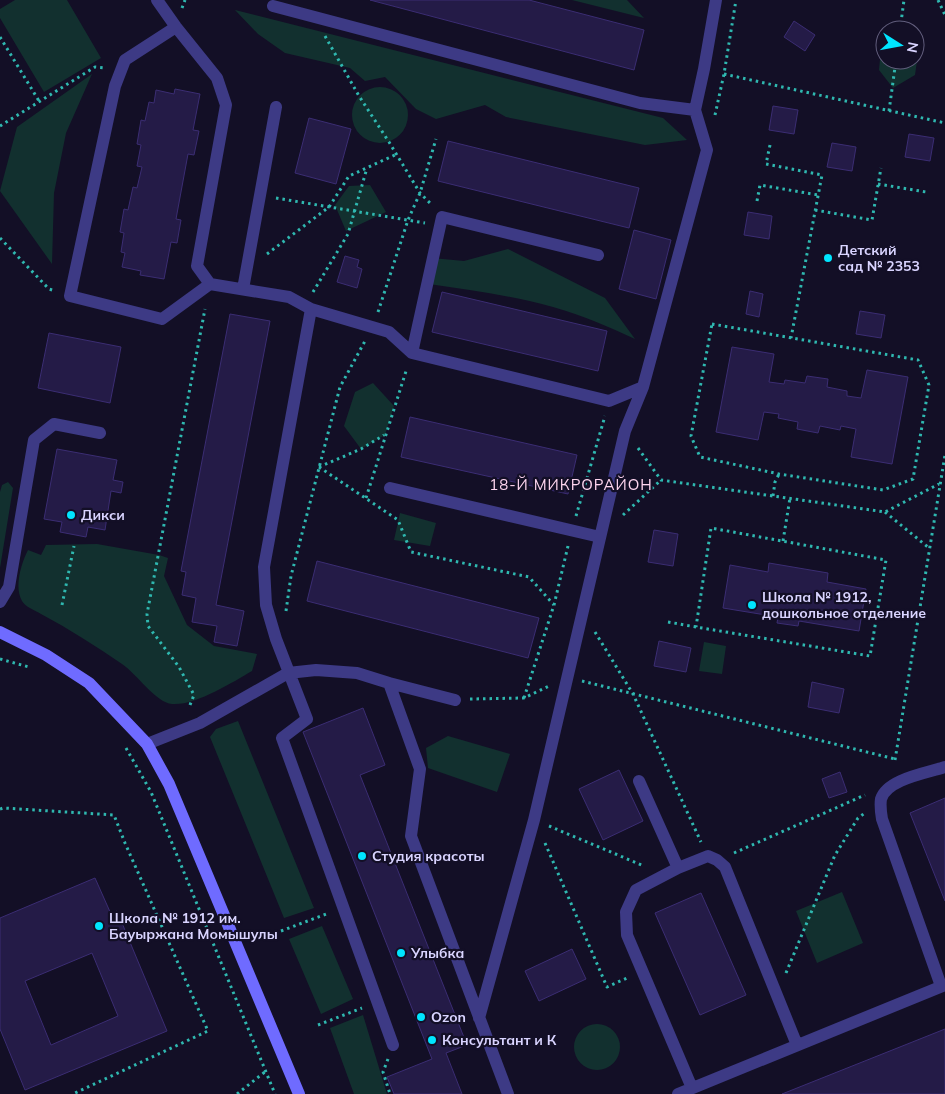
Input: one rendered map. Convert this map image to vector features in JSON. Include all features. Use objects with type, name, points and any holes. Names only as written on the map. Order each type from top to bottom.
[{"type":"main road","points":[[0,632],[46,655],[89,683],[147,744],[169,784],[299,1094]]},
{"type":"lane","points":[[157,0],[217,78],[226,105],[197,266],[210,284],[289,297],[312,309],[390,332],[412,353],[609,401],[643,387]]},
{"type":"lane","points":[[479,1018],[534,820],[625,431],[643,387],[707,150],[695,110],[716,0]]},
{"type":"lane","points":[[272,6],[640,103],[695,110]]},
{"type":"lane","points":[[176,27],[125,60],[116,86],[70,296],[162,319],[210,284]]},
{"type":"lane","points":[[243,290],[276,107]]},
{"type":"lane","points":[[412,353],[442,217],[598,255]]},
{"type":"lane","points":[[312,309],[264,567],[266,604],[288,673],[307,719],[282,738],[393,1045]]},
{"type":"lane","points":[[0,602],[9,587],[34,440],[54,424],[100,433]]},
{"type":"lane","points":[[390,488],[600,538]]},
{"type":"lane","points":[[147,744],[200,723],[288,673],[316,670],[357,673],[455,700]]},
{"type":"lane","points":[[389,682],[420,769],[411,836],[508,1094]]},
{"type":"lane","points":[[678,1094],[943,985],[882,819],[881,800],[885,791],[895,783],[945,768]]},
{"type":"lane","points":[[639,781],[678,868]]},
{"type":"lane","points":[[692,1088],[627,935],[626,912],[636,890],[678,868],[712,858],[726,867],[797,1045]]},
{"type":"path","points":[[713,122],[724,74],[736,0]]},
{"type":"path","points":[[901,20],[904,0]]},
{"type":"path","points":[[938,0],[945,16]]},
{"type":"path","points":[[260,196],[433,224],[442,217],[420,192],[359,96],[314,17]]},
{"type":"path","points":[[0,37],[39,101]]},
{"type":"path","points":[[0,126],[95,67],[122,69]]},
{"type":"path","points":[[889,111],[895,70]]},
{"type":"path","points":[[724,74],[945,123]]},
{"type":"path","points":[[276,639],[283,629],[292,576],[340,387],[373,327],[392,274],[408,220],[420,192],[436,139]]},
{"type":"path","points":[[770,145],[766,164],[822,175],[791,338]]},
{"type":"path","points":[[247,269],[329,207],[349,176],[396,154]]},
{"type":"path","points":[[312,309],[312,293],[348,234],[367,167]]},
{"type":"path","points":[[815,210],[872,220],[881,168]]},
{"type":"path","points":[[878,184],[926,192]]},
{"type":"path","points":[[757,201],[760,185],[818,195]]},
{"type":"path","points":[[0,238],[49,289],[70,296]]},
{"type":"path","points":[[190,705],[194,694],[179,667],[148,626],[147,614],[210,284]]},
{"type":"path","points":[[712,324],[918,360],[929,385],[913,479],[882,490],[779,474],[700,457],[692,436],[712,324]]},
{"type":"path","points":[[366,498],[412,353]]},
{"type":"path","points":[[524,698],[554,604],[572,531],[609,401]]},
{"type":"path","points":[[625,431],[661,480],[885,512],[930,548]]},
{"type":"path","points":[[319,467],[361,449],[385,435]]},
{"type":"path","points":[[895,783],[894,759],[945,455]]},
{"type":"path","points":[[319,467],[398,520],[411,552],[529,577],[554,604]]},
{"type":"path","points":[[773,496],[775,482],[779,474]]},
{"type":"path","points":[[620,518],[661,480]]},
{"type":"path","points":[[885,512],[939,484]]},
{"type":"path","points":[[783,541],[790,498]]},
{"type":"path","points":[[668,622],[696,627],[870,656],[886,560],[712,528],[696,627]]},
{"type":"path","points":[[62,605],[74,546]]},
{"type":"path","points":[[583,612],[633,694],[712,858],[865,795],[881,800]]},
{"type":"path","points":[[0,659],[37,671]]},
{"type":"path","points":[[455,700],[524,698],[568,677],[894,759]]},
{"type":"path","points":[[125,747],[151,792],[276,1094]]},
{"type":"path","points":[[777,996],[835,855],[858,818],[881,800]]},
{"type":"path","points":[[0,809],[114,814],[208,1031],[73,1094]]},
{"type":"path","points":[[534,820],[664,875]]},
{"type":"path","points":[[534,820],[607,987],[643,972]]},
{"type":"path","points":[[281,931],[343,908]]},
{"type":"path","points":[[318,1025],[377,1002]]},
{"type":"path","points":[[390,1094],[383,1072],[393,1045]]},
{"type":"path","points":[[237,1094],[266,1071]]},
{"type":"green space","points":[[15,0],[67,0],[101,58],[44,92],[0,18],[0,9]]},
{"type":"green space","points":[[572,0],[627,0],[644,18]]},
{"type":"green space","points":[[235,10],[663,118],[687,140],[645,145],[506,117],[485,105],[436,119],[416,109],[385,77],[365,81],[350,68],[285,53],[258,34]]},
{"type":"green space","points":[[879,70],[916,70],[915,75],[893,88]]},
{"type":"green space","points":[[92,74],[66,133],[54,193],[52,264],[0,191],[17,127]]},
{"type":"green space","points":[[380,87],[391,89],[400,95],[406,104],[408,115],[406,126],[400,135],[391,141],[380,143],[369,141],[360,135],[354,126],[352,115],[354,104],[360,95],[369,89]]},
{"type":"green space","points":[[370,185],[386,212],[346,231],[335,205],[349,186]]},
{"type":"green space","points":[[508,249],[605,298],[635,339],[585,317],[553,307],[507,296],[429,284],[432,258],[464,261]]},
{"type":"green space","points":[[373,383],[394,406],[385,435],[361,449],[344,426],[355,392]]},
{"type":"green space","points":[[8,482],[13,488],[0,568],[0,492],[2,485]]},
{"type":"green space","points":[[400,513],[436,523],[430,546],[394,540]]},
{"type":"green space","points":[[97,544],[168,558],[164,576],[187,625],[214,646],[257,654],[252,671],[202,697],[181,704],[172,704],[159,699],[128,668],[23,603],[19,582],[21,569],[28,550],[41,555],[46,545]]},
{"type":"green space","points":[[704,642],[726,646],[722,674],[699,671]]},
{"type":"green space","points":[[238,721],[314,908],[284,918],[210,737],[216,729]]},
{"type":"green space","points":[[448,736],[510,754],[497,792],[428,768],[426,748]]},
{"type":"green space","points":[[842,892],[863,943],[817,963],[796,911]]},
{"type":"green space","points":[[322,926],[353,999],[321,1014],[289,939]]},
{"type":"green space","points":[[363,1015],[387,1094],[354,1094],[330,1028]]},
{"type":"green space","points":[[597,1024],[610,1028],[616,1034],[620,1047],[616,1060],[610,1066],[597,1070],[584,1066],[578,1060],[574,1047],[578,1034],[584,1028]]},
{"type":"building","points":[[370,0],[529,0],[644,30],[634,70]]},
{"type":"building","points":[[794,21],[815,35],[805,51],[784,37]]},
{"type":"building","points":[[175,89],[200,94],[193,130],[199,131],[194,155],[188,154],[176,219],[181,220],[177,243],[171,242],[164,279],[140,275],[141,271],[122,267],[125,253],[121,252],[124,233],[120,232],[124,209],[128,210],[133,187],[137,188],[142,167],[137,166],[141,145],[137,144],[141,120],[145,121],[149,102],[154,103],[156,90],[174,94]]},
{"type":"building","points":[[773,106],[798,110],[794,134],[769,130]]},
{"type":"building","points":[[309,118],[351,129],[336,184],[295,173]]},
{"type":"building","points":[[909,134],[934,138],[930,161],[905,157]]},
{"type":"building","points":[[448,141],[639,188],[629,228],[438,181]]},
{"type":"building","points":[[832,143],[856,147],[852,171],[827,167]]},
{"type":"building","points":[[748,212],[772,216],[769,239],[744,235]]},
{"type":"building","points":[[634,230],[671,240],[656,299],[619,289]]},
{"type":"building","points":[[345,256],[359,260],[357,267],[362,269],[357,288],[337,282]]},
{"type":"building","points":[[750,291],[763,294],[759,317],[746,314]]},
{"type":"building","points":[[442,292],[607,331],[598,371],[432,332]]},
{"type":"building","points":[[860,311],[885,315],[881,338],[856,334]]},
{"type":"building","points":[[230,314],[270,321],[216,605],[244,611],[237,646],[214,642],[217,626],[192,622],[196,598],[182,595],[186,572],[181,571]]},
{"type":"building","points":[[49,333],[121,347],[110,403],[38,388]]},
{"type":"building","points":[[732,347],[774,354],[769,382],[784,384],[785,380],[805,383],[807,376],[828,379],[827,387],[847,391],[847,396],[861,398],[867,370],[908,377],[892,464],[851,457],[856,429],[841,426],[840,430],[820,426],[818,433],[797,429],[798,422],[778,418],[779,414],[764,412],[758,440],[716,432]]},
{"type":"building","points":[[410,417],[577,455],[568,494],[401,457]]},
{"type":"building","points":[[57,449],[117,460],[113,480],[123,482],[121,493],[111,491],[105,530],[88,527],[86,537],[60,532],[62,522],[44,519]]},
{"type":"building","points":[[654,530],[678,534],[673,566],[648,562]]},
{"type":"building","points":[[317,561],[539,618],[528,658],[307,601]]},
{"type":"building","points":[[769,563],[828,573],[827,582],[866,589],[859,631],[799,621],[798,626],[777,623],[778,617],[723,608],[730,565],[768,572]]},
{"type":"building","points":[[659,641],[691,648],[686,672],[654,666]]},
{"type":"building","points":[[812,682],[844,689],[839,713],[808,707]]},
{"type":"building","points":[[363,708],[385,765],[360,775],[467,1045],[446,1053],[462,1094],[394,1094],[387,1077],[432,1059],[303,732]]},
{"type":"building","points":[[619,770],[643,821],[603,840],[579,789]]},
{"type":"building","points":[[840,772],[847,792],[829,798],[822,779]]},
{"type":"building","points":[[945,798],[945,901],[910,813]]},
{"type":"building","points":[[95,878],[111,914],[117,911],[167,1031],[25,1090],[0,1029],[0,918]],"holes":[[[92,953],[118,1016],[51,1045],[25,981]]]},
{"type":"building","points":[[701,893],[746,995],[700,1015],[655,913]]},
{"type":"building","points":[[572,949],[586,979],[539,1001],[525,971]]},
{"type":"building","points":[[945,1029],[945,1094],[782,1094]]},
{"type":"place","name":"Детский сад № 2353","points":[[828,258]]},
{"type":"place","name":"Дикси","points":[[71,515]]},
{"type":"place","name":"Школа № 1912, дошкольное отделение","points":[[752,605]]},
{"type":"place","name":"Студия красоты","points":[[362,856]]},
{"type":"place","name":"Школа № 1912 им. Бауыржана Момышулы","points":[[99,926]]},
{"type":"place","name":"Улыбка","points":[[401,953]]},
{"type":"place","name":"Ozon","points":[[421,1017]]},
{"type":"place","name":"Консультант и К","points":[[432,1040]]},
{"type":"district","name":"18-Й МИКРОРАЙОН","points":[[571,485]]}]
